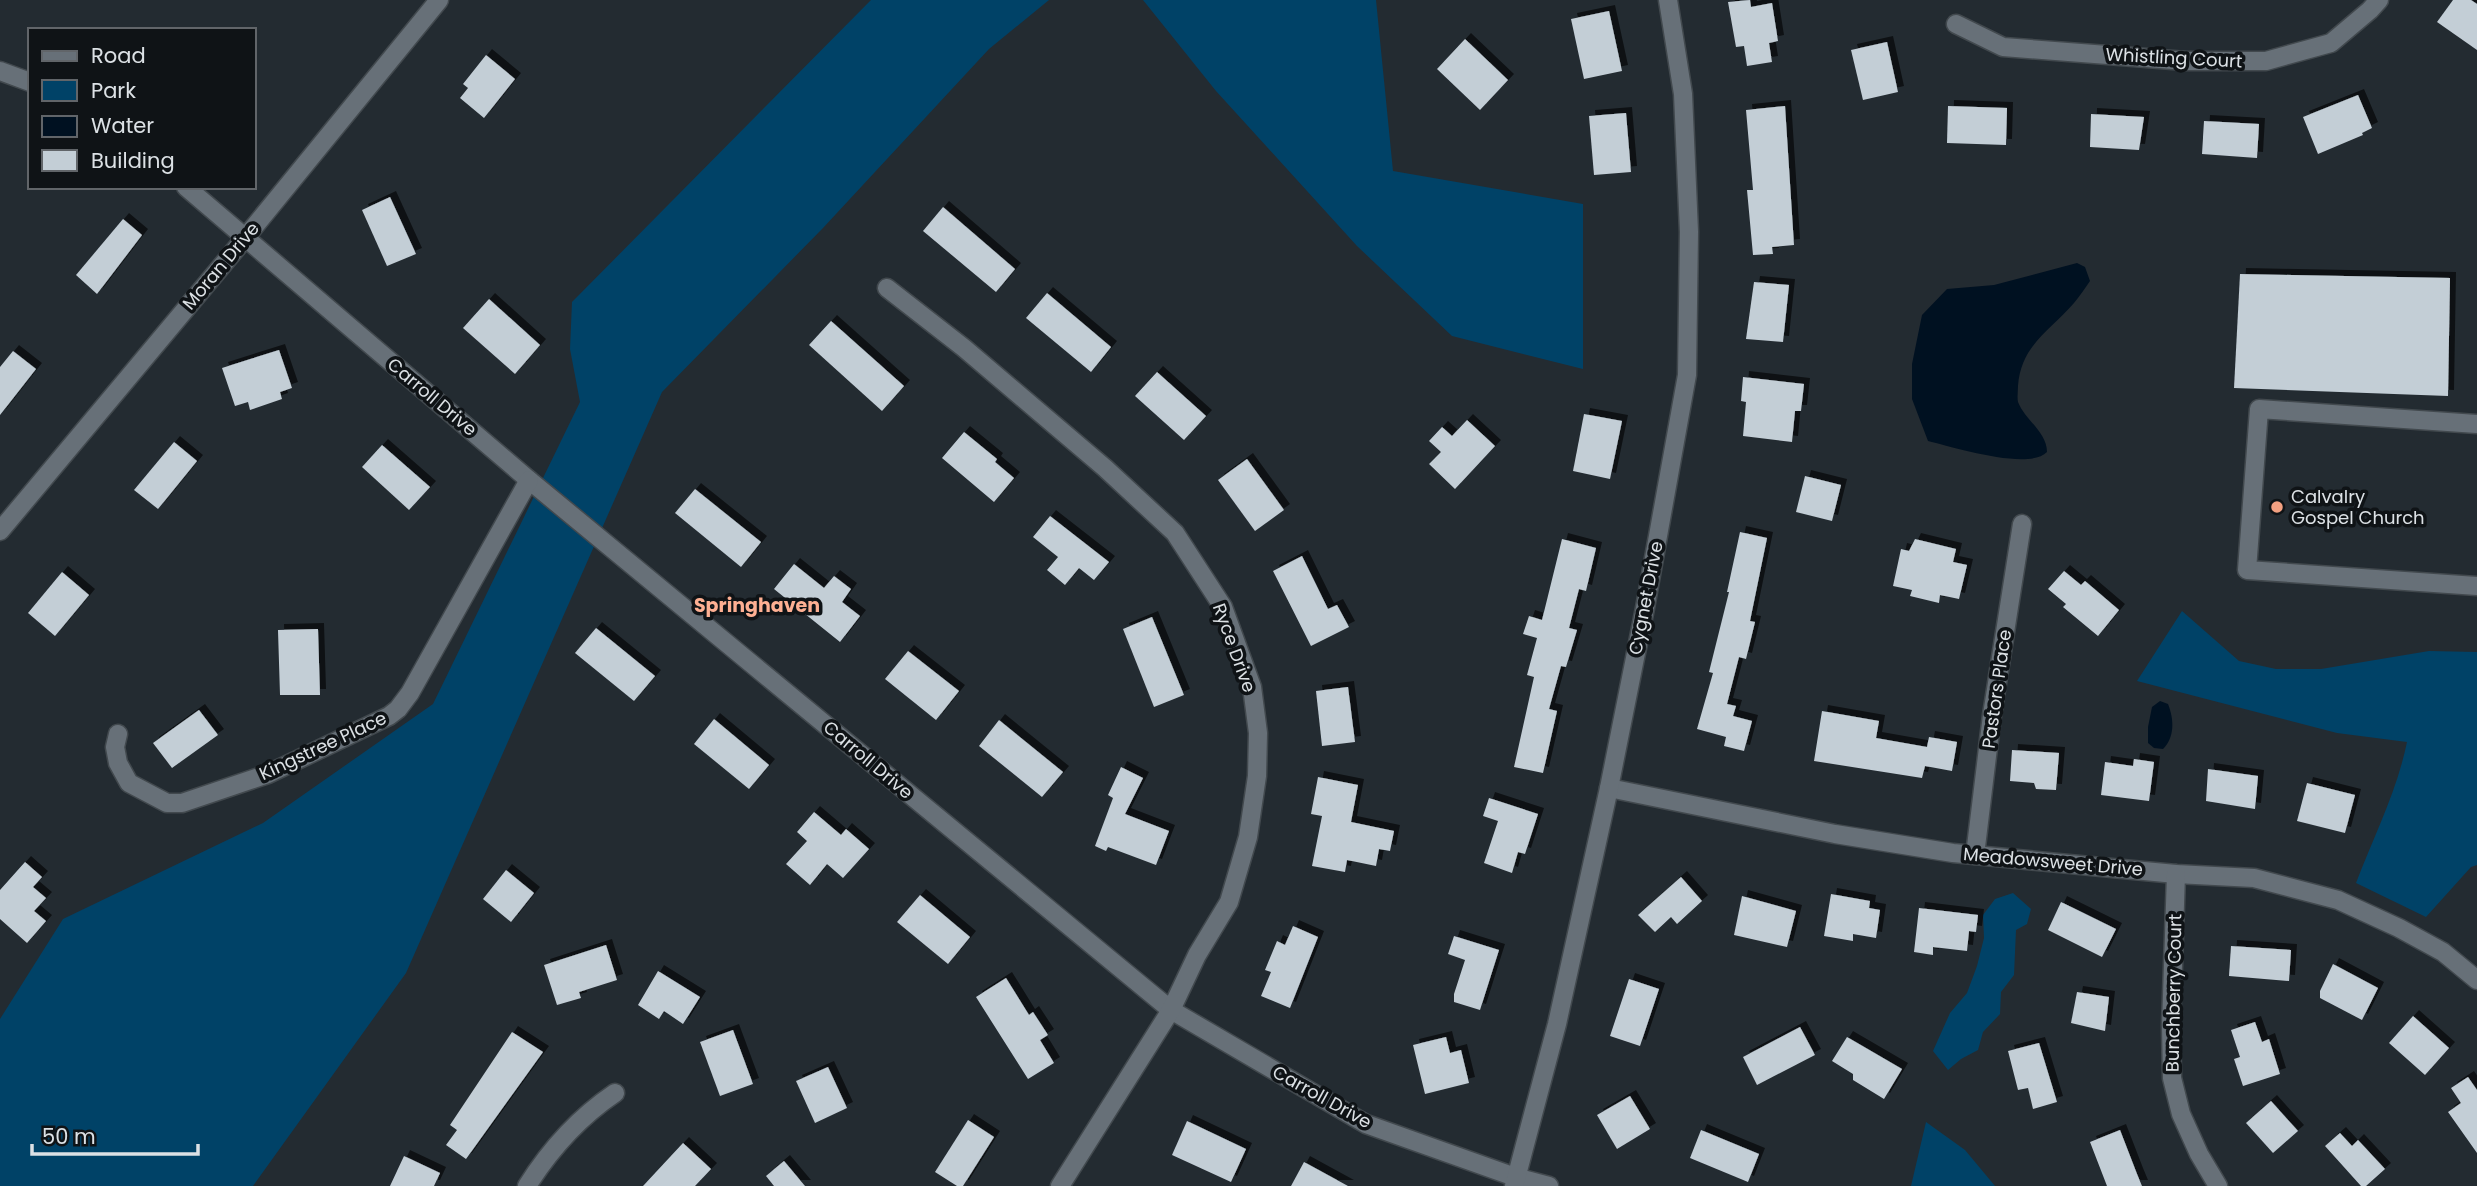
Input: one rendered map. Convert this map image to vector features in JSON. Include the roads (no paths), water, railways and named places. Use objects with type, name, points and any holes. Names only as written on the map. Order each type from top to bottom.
[{"type":"street","name":"Moran Drive","points":[[0,531],[245,238],[439,0]]},
{"type":"street","name":"Cygnet Drive","points":[[1515,1182],[1557,1024],[1609,788],[1687,375],[1689,232],[1684,94],[1668,0]]},
{"type":"street","name":"Whistling Court","points":[[1956,24],[2003,47],[2186,61],[2266,61],[2331,43],[2379,0]]},
{"type":"street","points":[[0,71],[28,81]]},
{"type":"street","name":"Carroll Drive","points":[[188,189],[529,481],[1171,1010],[1366,1124],[1515,1182],[1549,1186]]},
{"type":"street","name":"Ryce Drive","points":[[887,288],[974,356],[1105,468],[1175,533],[1223,607],[1252,687],[1258,733],[1257,776],[1248,837],[1230,902],[1197,955],[1171,1010],[1060,1186]]},
{"type":"street","points":[[2477,424],[2259,409],[2247,570],[2477,586]]},
{"type":"street","name":"Kingstree Place","points":[[118,734],[115,747],[118,763],[129,783],[167,803],[182,803],[268,774],[389,716],[410,693],[529,481]]},
{"type":"street","name":"Pastors Place","points":[[1975,855],[1992,715],[2022,524]]},
{"type":"street","name":"Meadowsweet Drive","points":[[1609,788],[1836,834],[1975,855],[2176,874],[2254,878],[2338,900],[2443,952],[2477,980]]},
{"type":"street","name":"Bunchberry Court","points":[[2176,874],[2172,1078],[2181,1114],[2199,1154],[2218,1186]]},
{"type":"street","points":[[527,1186],[555,1144],[590,1110],[615,1093]]},
{"type":"water","points":[[2077,263],[2085,267],[2090,281],[2074,303],[2031,349],[2020,372],[2018,402],[2040,432],[2047,452],[2038,457],[2008,458],[1928,441],[1912,399],[1912,364],[1922,315],[1947,289],[1994,285]]},
{"type":"water","points":[[2160,701],[2168,704],[2172,722],[2170,739],[2163,749],[2154,748],[2148,743],[2152,707]]},
{"type":"place","name":"Calvalry Gospel Church","points":[[2277,507]]},
{"type":"district","name":"Springhaven","points":[[757,605]]}]
